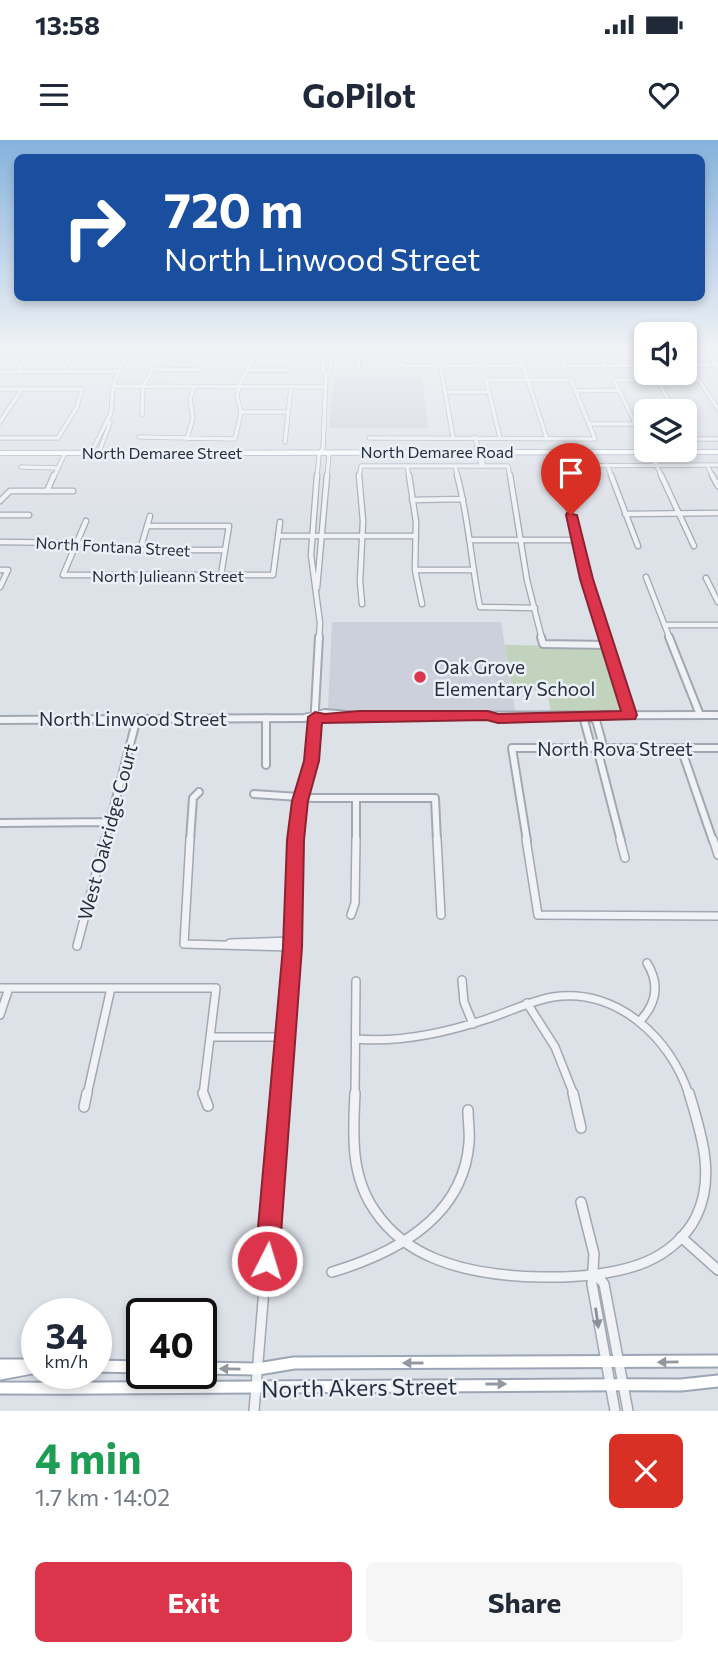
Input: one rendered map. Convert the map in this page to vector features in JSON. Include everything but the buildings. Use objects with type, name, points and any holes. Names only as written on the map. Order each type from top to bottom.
[{"type":"main road","name":"North Demaree Road","points":[[323,451],[634,451]]},
{"type":"main road","name":"North Demaree Street","points":[[0,453],[323,451]]},
{"type":"main road","name":"North Demaree Road","points":[[697,452],[718,452]]},
{"type":"main road","name":"North Akers Street","points":[[217,1368],[258,1369],[294,1363],[718,1361]]},
{"type":"main road","points":[[0,1365],[21,1366]]},
{"type":"main road","points":[[0,1374],[21,1369]]},
{"type":"main road","name":"North Akers Street","points":[[0,1388],[256,1389],[412,1384],[681,1385],[718,1381]]},
{"type":"street","points":[[0,422],[10,406]]},
{"type":"street","points":[[0,438],[58,438],[77,406]]},
{"type":"street","points":[[91,453],[112,406]]},
{"type":"street","points":[[142,406],[142,415]]},
{"type":"street","points":[[187,439],[193,418],[191,406]]},
{"type":"street","points":[[139,437],[235,439],[241,412],[240,406]]},
{"type":"street","points":[[285,442],[288,406]]},
{"type":"street","points":[[317,588],[312,570],[312,536],[319,455],[323,451],[321,425],[323,406]]},
{"type":"street","points":[[448,406],[453,437]]},
{"type":"street","points":[[492,406],[500,438]]},
{"type":"street","points":[[536,406],[547,439]]},
{"type":"street","points":[[369,438],[595,439],[582,406]]},
{"type":"street","points":[[589,424],[634,424],[626,406]]},
{"type":"street","points":[[241,412],[288,412]]},
{"type":"street","points":[[99,452],[110,423],[107,420]]},
{"type":"street","points":[[475,437],[481,466]]},
{"type":"street","points":[[697,439],[718,439]]},
{"type":"street","points":[[254,1411],[292,944],[296,840],[301,797],[312,761],[320,628],[317,588],[329,455],[323,451]]},
{"type":"street","points":[[47,491],[65,453]]},
{"type":"street","points":[[654,462],[694,546]]},
{"type":"street","points":[[607,465],[638,546]]},
{"type":"street","points":[[706,465],[718,486]]},
{"type":"street","points":[[629,715],[556,466],[718,465]]},
{"type":"street","points":[[362,604],[358,565],[363,522],[359,489],[361,466],[508,466],[527,580],[543,644],[608,645]]},
{"type":"street","points":[[407,466],[416,536],[415,570],[422,604]]},
{"type":"street","points":[[454,466],[471,540],[472,570],[480,607],[535,608]]},
{"type":"street","points":[[21,467],[58,468]]},
{"type":"street","points":[[0,501],[10,491],[73,491]]},
{"type":"street","points":[[412,500],[463,499]]},
{"type":"street","points":[[625,514],[718,513]]},
{"type":"street","points":[[0,515],[29,515]]},
{"type":"street","points":[[140,550],[150,516]]},
{"type":"street","points":[[77,542],[86,521]]},
{"type":"street","points":[[280,522],[278,536],[416,536]]},
{"type":"street","points":[[147,526],[229,526],[221,575]]},
{"type":"street","name":"North Julieann Street","points":[[77,542],[64,575],[273,575],[278,536]]},
{"type":"street","points":[[471,540],[579,540]]},
{"type":"street","name":"North Fontana Street","points":[[0,542],[77,542],[114,549],[140,550],[225,550]]},
{"type":"street","points":[[0,570],[8,570],[0,587]]},
{"type":"street","points":[[415,570],[472,570]]},
{"type":"street","points":[[646,577],[700,715]]},
{"type":"street","points":[[706,578],[718,602]]},
{"type":"street","points":[[665,625],[718,625]]},
{"type":"street","name":"North Linwood Street","points":[[0,720],[718,715]]},
{"type":"street","points":[[597,748],[602,742],[596,720],[588,716],[584,720],[590,741],[597,748],[625,858]]},
{"type":"street","name":"West Oakridge Court","points":[[77,946],[136,718]]},
{"type":"street","points":[[266,718],[266,765]]},
{"type":"street","points":[[587,731],[599,731]]},
{"type":"street","name":"North Rova Street","points":[[718,748],[512,748],[538,915],[718,916]]},
{"type":"street","points":[[681,748],[718,855]]},
{"type":"street","points":[[199,792],[193,798],[184,944],[292,944]]},
{"type":"street","points":[[254,794],[435,798],[441,915]]},
{"type":"street","points":[[351,915],[355,903],[356,798]]},
{"type":"street","points":[[0,823],[109,822]]},
{"type":"street","points":[[640,1021],[653,1006],[655,997],[656,980],[647,963]]},
{"type":"street","points":[[462,980],[464,1002],[473,1024]]},
{"type":"street","points":[[356,981],[354,1147],[358,1177],[372,1206],[384,1222],[407,1243],[438,1261],[475,1272],[596,1274],[644,1263],[681,1237],[695,1219],[706,1189],[705,1153],[685,1080],[660,1041],[640,1021],[617,1008],[582,997],[553,997],[527,1003],[473,1024],[408,1037],[356,1039]]},
{"type":"street","points":[[0,1015],[4,988],[216,988],[203,1094],[208,1106]]},
{"type":"street","points":[[84,1107],[111,988]]},
{"type":"street","points":[[527,1003],[561,1056],[576,1098],[581,1128]]},
{"type":"street","points":[[210,1037],[285,1037]]},
{"type":"street","points":[[332,1272],[377,1258],[407,1243],[431,1222],[460,1180],[469,1149],[468,1110]]},
{"type":"street","points":[[581,1202],[596,1274],[604,1284],[618,1363],[615,1411]]},
{"type":"street","points":[[681,1237],[718,1270]]},
{"type":"street","points":[[596,1274],[592,1284],[604,1363],[628,1411]]},
{"type":"shaded area","points":[[331,406],[425,406],[428,428],[329,428]]},
{"type":"shaded area","name":"Oak Grove Elementary School","points":[[332,622],[501,622],[515,711],[328,710]]},
{"type":"green space","points":[[505,645],[604,647],[623,712],[551,712],[547,690],[512,690]]},
{"type":"place","name":"Oak Grove Elementary School","points":[[420,677]]},
{"type":"route","points":[[267,1261],[292,947],[296,840],[300,801],[312,761],[315,717],[325,719],[359,716],[488,715],[498,718],[523,718],[529,715],[629,715],[587,579],[571,515]]}]
